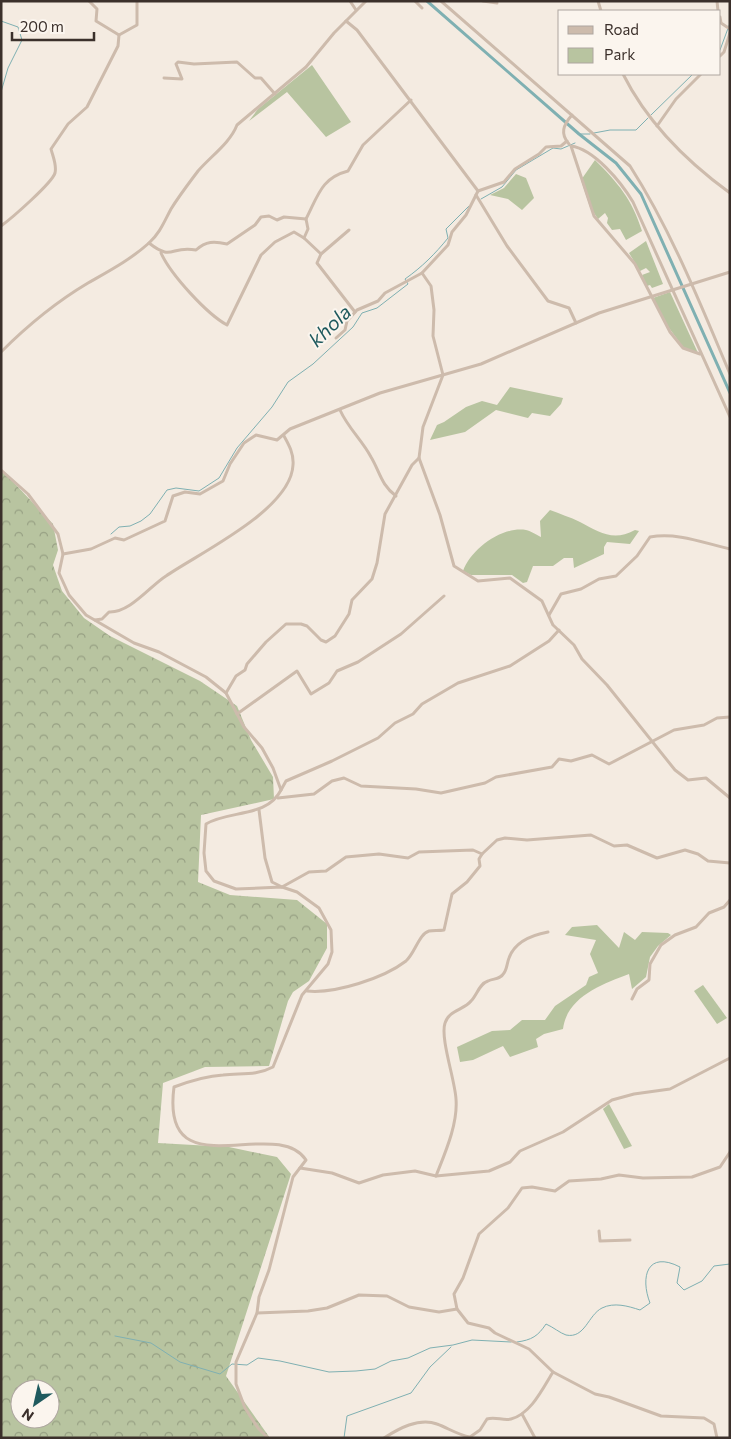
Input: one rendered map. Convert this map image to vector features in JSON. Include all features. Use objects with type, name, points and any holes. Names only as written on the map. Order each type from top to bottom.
[{"type":"street","points":[[89,1],[97,9],[96,21],[119,35]]},
{"type":"street","points":[[119,35],[137,25],[137,1]]},
{"type":"street","points":[[350,1],[356,10]]},
{"type":"street","points":[[1,352],[33,322],[88,283],[111,272],[149,243],[161,231],[172,209],[212,154],[232,136],[237,125],[306,67],[366,1]]},
{"type":"street","points":[[415,1],[422,8]]},
{"type":"street","points":[[441,1],[630,166],[650,198],[730,374]]},
{"type":"street","points":[[483,1],[497,3]]},
{"type":"street","points":[[346,21],[357,30],[478,191]]},
{"type":"street","points":[[721,55],[724,52],[730,33]]},
{"type":"street","points":[[1,226],[22,210],[54,175],[56,166],[51,149],[68,124],[86,108],[118,46],[119,35]]},
{"type":"street","points":[[164,78],[182,80],[176,64],[178,62],[209,64],[237,62],[255,78],[261,78],[274,94]]},
{"type":"street","points":[[624,75],[646,114],[669,140],[730,193]]},
{"type":"street","points":[[655,124],[700,75]]},
{"type":"street","points":[[304,238],[308,229],[306,218],[323,185],[335,174],[348,171],[363,145],[411,100]]},
{"type":"street","points":[[336,338],[345,330],[347,321],[355,312],[378,301],[385,293],[422,273],[448,246],[452,232],[466,215],[478,191],[504,182],[515,169],[539,154],[546,146],[561,146],[568,143],[563,134],[564,125],[572,115]]},
{"type":"street","points":[[700,354],[683,348],[670,332],[624,249],[607,233],[594,216],[571,146],[581,147],[624,187],[643,221],[700,354],[730,417]]},
{"type":"street","points":[[476,195],[507,246],[548,301],[568,308],[576,323]]},
{"type":"street","points":[[161,253],[167,254],[185,248],[196,250],[204,243],[214,241],[227,244],[255,225],[262,217],[269,216],[277,220],[284,217],[306,218]]},
{"type":"street","points":[[349,230],[321,254],[318,263],[355,312]]},
{"type":"street","points":[[149,243],[161,253],[166,264],[182,284],[217,320],[227,325],[261,255],[275,242],[294,232],[304,238],[321,254]]},
{"type":"street","points":[[63,554],[91,549],[115,538],[124,540],[165,521],[173,496],[185,492],[200,494],[223,481],[230,464],[244,443],[256,435],[277,440],[290,429],[380,393],[481,364],[576,323],[651,296],[730,272]]},
{"type":"street","points":[[422,273],[430,286],[434,310],[433,336],[442,375],[423,427],[419,458],[440,515],[454,566],[478,580],[510,578],[542,601],[553,626],[574,645],[582,659],[675,770],[688,780],[706,778],[730,798]]},
{"type":"street","points":[[340,410],[346,424],[371,457],[386,488],[396,496]]},
{"type":"street","points":[[94,620],[102,619],[109,612],[116,612],[144,595],[166,576],[238,532],[275,501],[287,484],[293,466],[291,449],[284,436]]},
{"type":"street","points":[[226,693],[236,676],[245,670],[266,642],[286,624],[307,626],[321,640],[326,642],[335,636],[349,614],[352,600],[374,574],[385,514],[412,465],[419,458]]},
{"type":"street","points":[[1,470],[28,494],[58,534],[63,554],[59,573],[69,595],[86,615],[134,643],[159,652],[206,677],[226,693],[244,727],[262,748],[273,768],[281,790]]},
{"type":"street","points":[[548,615],[561,594],[581,589],[600,579],[616,576],[636,556],[650,536],[692,538],[730,549]]},
{"type":"street","points":[[237,714],[298,672],[311,694],[315,694],[329,683],[337,671],[358,662],[383,647],[444,596]]},
{"type":"street","points":[[277,798],[286,781],[378,738],[395,723],[413,714],[422,704],[458,682],[510,666],[549,641],[559,630]]},
{"type":"street","points":[[482,854],[473,850],[419,852],[408,858],[379,854],[346,858],[326,871],[309,872],[282,887],[236,890],[214,881],[206,871],[204,838],[206,824],[216,818],[259,810],[277,798],[314,794],[332,781],[344,778],[361,786],[416,789],[441,793],[485,783],[496,777],[552,767],[560,759],[571,761],[592,755],[609,764],[651,740],[674,730],[704,725],[717,718],[730,716]]},
{"type":"street","points":[[259,810],[268,872],[272,882],[297,892],[319,908],[331,930],[332,952],[328,964],[302,995],[273,1068],[252,1075],[224,1074],[174,1087],[172,1106],[181,1131],[189,1140],[206,1145],[229,1147],[242,1144],[282,1144],[302,1153],[306,1160],[299,1168],[287,1198],[269,1270],[259,1298],[258,1313],[236,1362],[236,1384],[245,1408],[258,1428],[268,1438]]},
{"type":"street","points":[[307,991],[320,992],[371,980],[388,973],[416,951],[418,942],[430,931],[444,930],[452,894],[467,882],[480,866],[479,859],[482,854],[497,840],[505,838],[527,840],[591,835],[614,846],[627,845],[657,858],[685,850],[698,854],[708,861],[730,863]]},
{"type":"street","points":[[632,1000],[638,989],[649,980],[650,964],[661,945],[675,935],[696,927],[709,912],[724,907],[730,900]]},
{"type":"street","points":[[436,1176],[445,1154],[456,1113],[456,1098],[445,1036],[445,1023],[451,1013],[471,1002],[479,988],[488,981],[498,980],[505,973],[509,956],[525,939],[548,932]]},
{"type":"street","points":[[299,1168],[332,1173],[359,1184],[383,1175],[415,1171],[436,1176],[477,1174],[498,1168],[510,1162],[520,1151],[563,1132],[612,1100],[634,1094],[670,1089],[730,1058]]},
{"type":"street","points":[[717,1438],[714,1424],[710,1420],[697,1417],[661,1416],[610,1397],[595,1394],[553,1372],[529,1349],[495,1333],[489,1328],[468,1323],[457,1309],[454,1294],[463,1278],[479,1234],[508,1208],[522,1188],[532,1187],[555,1191],[569,1181],[601,1179],[619,1175],[643,1178],[692,1177],[720,1168],[730,1152]]},
{"type":"street","points":[[599,1231],[600,1241],[630,1240]]},
{"type":"street","points":[[258,1313],[308,1311],[327,1308],[359,1295],[387,1296],[409,1307],[439,1312],[457,1309]]},
{"type":"street","points":[[384,1438],[401,1428],[425,1422],[434,1422],[461,1436],[470,1436],[480,1430],[487,1419],[511,1419],[522,1414],[538,1396],[553,1372]]},
{"type":"street","points":[[522,1414],[535,1438]]},
{"type":"green space","points":[[312,65],[351,122],[326,137],[287,92],[249,121],[258,109]]},
{"type":"green space","points":[[595,160],[611,176],[623,192],[638,220],[642,231],[626,240],[620,229],[612,230],[607,223],[608,218],[605,213],[598,219],[590,207],[581,180]]},
{"type":"green space","points":[[516,174],[526,178],[534,198],[522,210],[508,199],[490,195],[504,188]]},
{"type":"green space","points":[[646,241],[663,284],[652,288],[650,285],[647,286],[642,275],[650,272],[646,268],[640,271],[629,253]]},
{"type":"green space","points":[[670,292],[698,353],[683,347],[669,328],[653,298]]},
{"type":"green space","points":[[510,387],[563,398],[561,404],[550,416],[532,413],[528,418],[496,410],[465,432],[430,440],[437,425],[466,407],[482,401],[497,405]]},
{"type":"green space","points":[[1,469],[53,524],[58,550],[53,565],[62,591],[84,618],[110,636],[200,681],[237,706],[251,740],[273,777],[274,799],[201,815],[198,882],[230,895],[297,900],[327,924],[327,948],[309,981],[293,992],[288,1001],[269,1066],[205,1067],[163,1083],[158,1143],[229,1147],[277,1157],[291,1174],[226,1376],[270,1438],[1,1438]]},
{"type":"green space","points":[[550,510],[606,534],[620,535],[635,530],[639,531],[630,544],[607,542],[604,547],[604,554],[574,568],[573,558],[564,558],[553,566],[533,566],[527,582],[523,583],[512,575],[471,575],[463,571],[480,547],[498,535],[517,530],[526,530],[541,537],[540,521]]},
{"type":"green space","points":[[597,925],[619,948],[624,932],[635,940],[642,932],[668,933],[671,935],[658,946],[650,957],[646,977],[632,989],[629,974],[587,993],[571,1008],[563,1029],[544,1034],[536,1039],[538,1047],[510,1057],[503,1046],[473,1060],[460,1062],[457,1047],[492,1031],[510,1030],[522,1020],[545,1020],[555,1006],[586,985],[589,977],[598,973],[590,954],[596,940],[565,935],[572,927]]},
{"type":"green space","points":[[703,985],[727,1018],[717,1024],[694,991]]},
{"type":"green space","points":[[609,1104],[632,1146],[624,1149],[603,1109]]},
{"type":"waterway","points":[[427,1],[579,134],[616,163],[641,194],[730,393]]},
{"type":"waterway","points":[[1,21],[18,27],[22,40],[8,68],[1,92]]},
{"type":"waterway","name":"khola","points":[[721,47],[730,23]]},
{"type":"waterway","name":"khola","points":[[651,115],[692,75]]},
{"type":"waterway","name":"khola","points":[[594,133],[610,130],[636,130],[648,118]]},
{"type":"waterway","name":"khola","points":[[579,134],[590,134]]},
{"type":"waterway","name":"khola","points":[[481,199],[502,187],[516,170],[553,148],[561,149],[575,143]]},
{"type":"waterway","name":"khola","points":[[111,534],[119,527],[130,526],[150,514],[167,490],[176,488],[199,491],[219,478],[237,448],[272,407],[288,382],[313,364],[353,327],[362,313],[377,308],[408,284],[405,279],[423,265],[443,244],[448,238],[446,229],[469,206]]},
{"type":"waterway","points":[[517,1342],[534,1337],[546,1324],[566,1335],[578,1333],[597,1311],[607,1306],[621,1305],[640,1310],[650,1303],[647,1293],[646,1276],[653,1264],[660,1262],[680,1267],[677,1283],[684,1290],[702,1281],[714,1266],[730,1264]]},
{"type":"waterway","points":[[115,1336],[151,1343],[180,1362],[220,1374],[232,1364],[247,1365],[258,1358],[329,1372],[375,1369],[391,1361],[408,1358],[430,1348],[472,1340],[511,1342]]},
{"type":"waterway","points":[[344,1438],[347,1416],[411,1393],[430,1367],[451,1347]]}]
